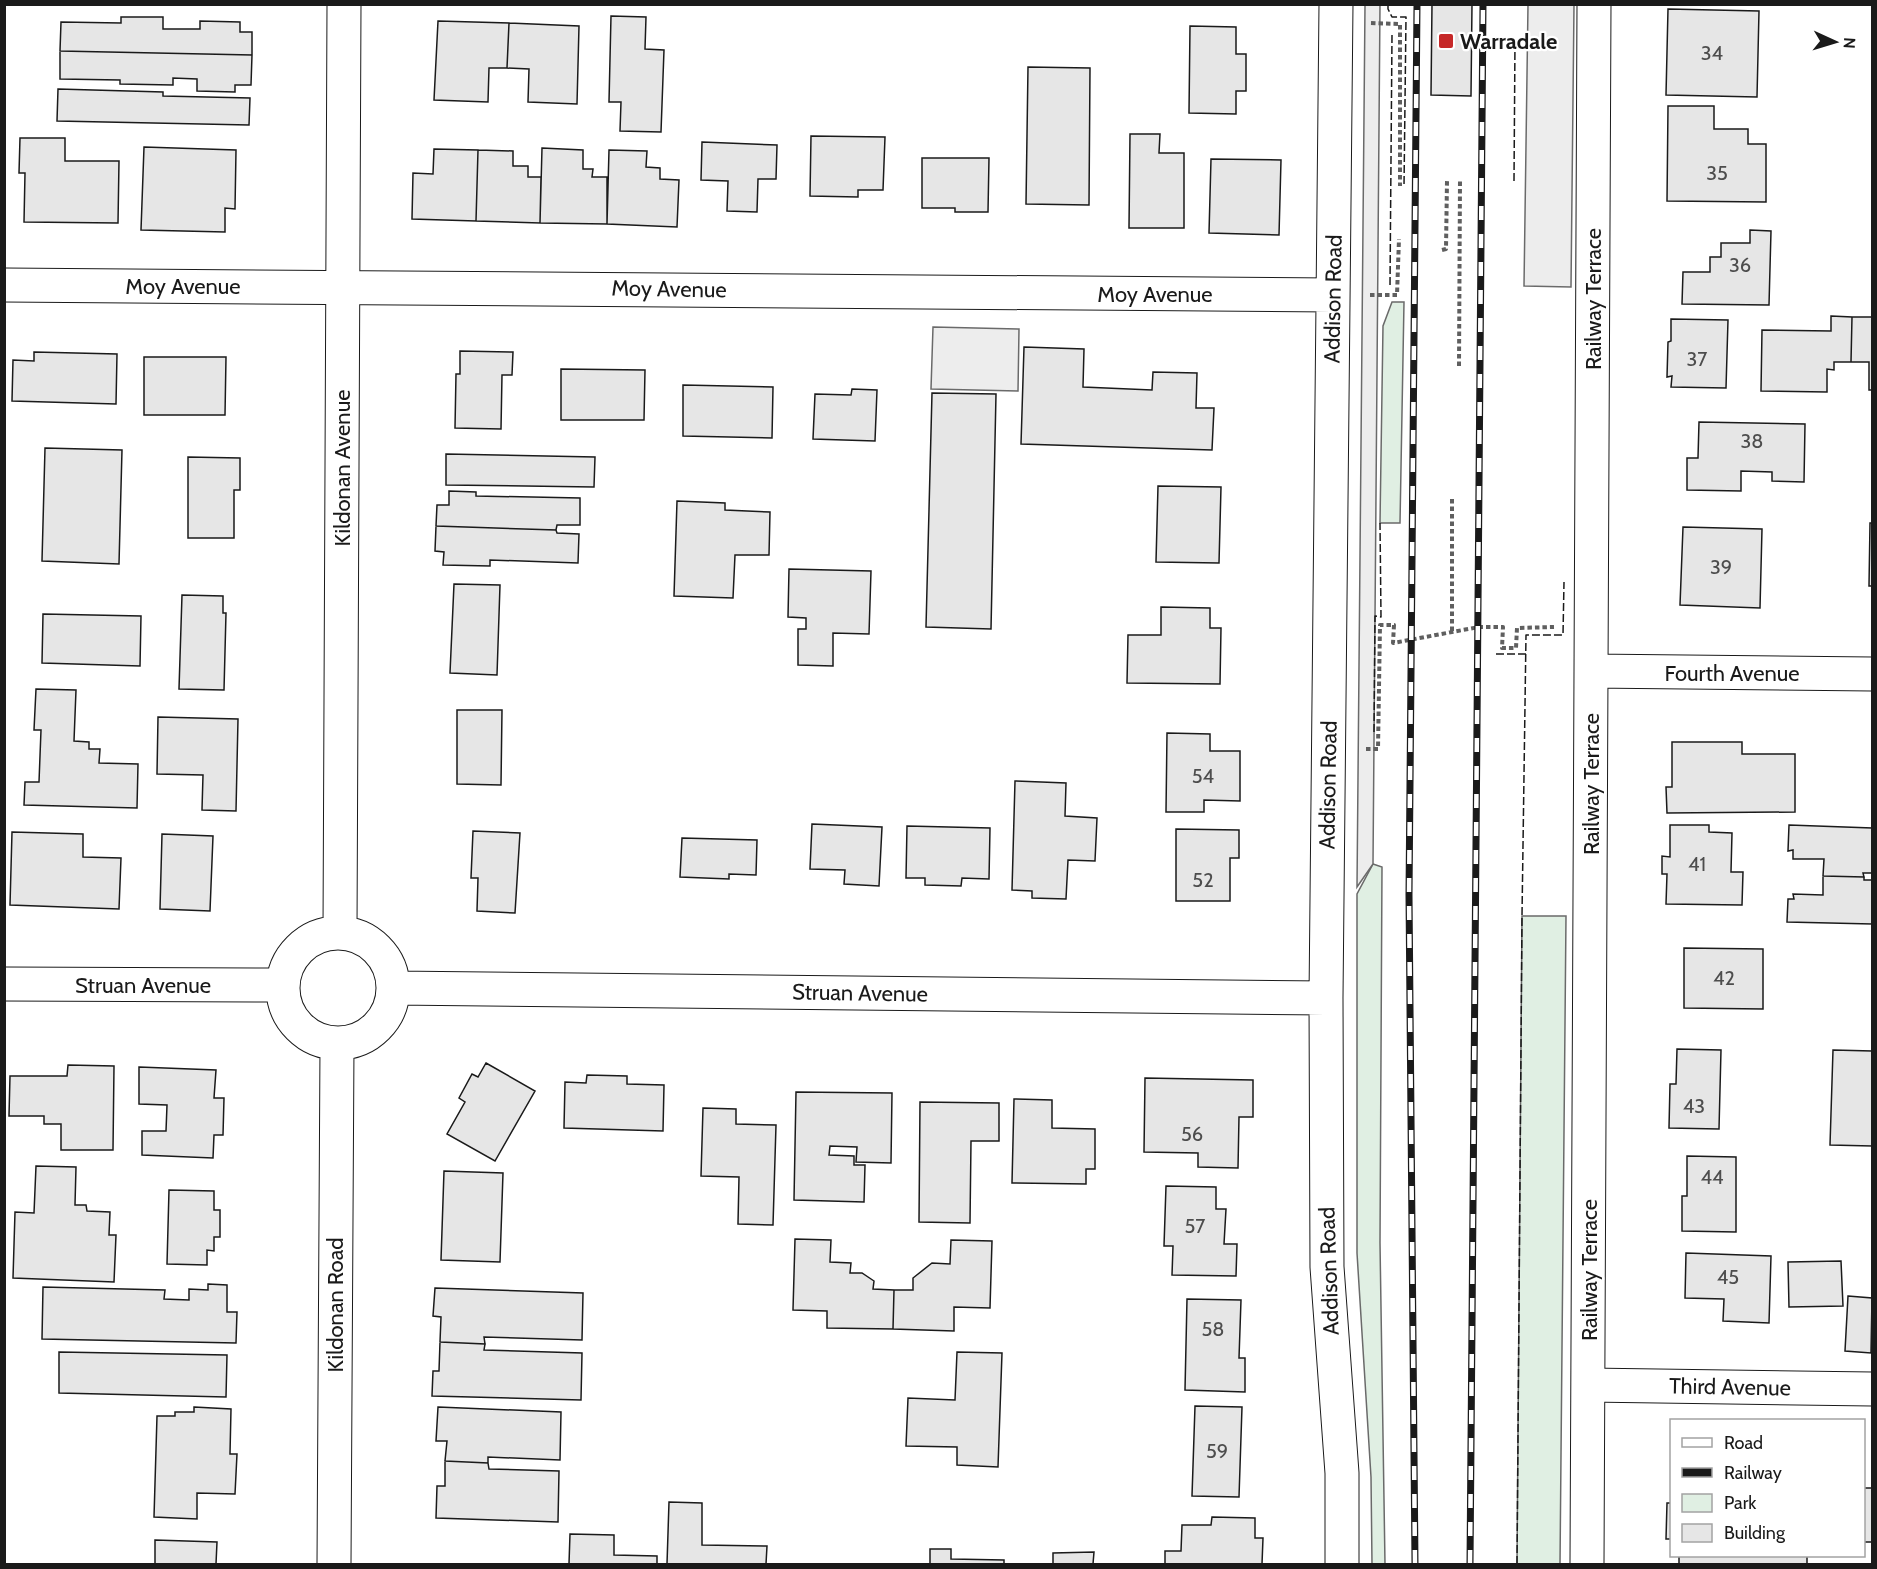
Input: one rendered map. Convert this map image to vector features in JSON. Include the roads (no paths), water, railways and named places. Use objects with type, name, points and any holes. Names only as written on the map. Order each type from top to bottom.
[{"type":"street","name":"Kildonan Avenue","points":[[340,931],[344,4]]},
{"type":"street","name":"Railway Terrace","points":[[1587,1564],[1594,4]]},
{"type":"street","name":"Addison Road","points":[[1336,14],[1326,998],[1327,1267],[1342,1473],[1342,1564]]},
{"type":"street","name":"Moy Avenue","points":[[4,285],[1333,295]]},
{"type":"street","name":"Fourth Avenue","points":[[1591,671],[1872,674]]},
{"type":"street","points":[[340,931],[370,942],[389,964],[394,987],[384,1020],[359,1040],[337,1045],[311,1038],[290,1017],[281,985],[291,956],[313,937],[340,931]]},
{"type":"street","name":"Struan Avenue","points":[[4,984],[281,985]]},
{"type":"street","name":"Struan Avenue","points":[[394,987],[1326,998]]},
{"type":"street","name":"Kildonan Road","points":[[334,1564],[337,1045]]},
{"type":"street","name":"Third Avenue","points":[[1588,1385],[1872,1389]]},
{"type":"railway","points":[[1415,1564],[1409,895],[1417,4]]},
{"type":"railway","points":[[1470,1564],[1483,4]]},
{"type":"place","name":"Warradale","points":[[1446,41]]}]
